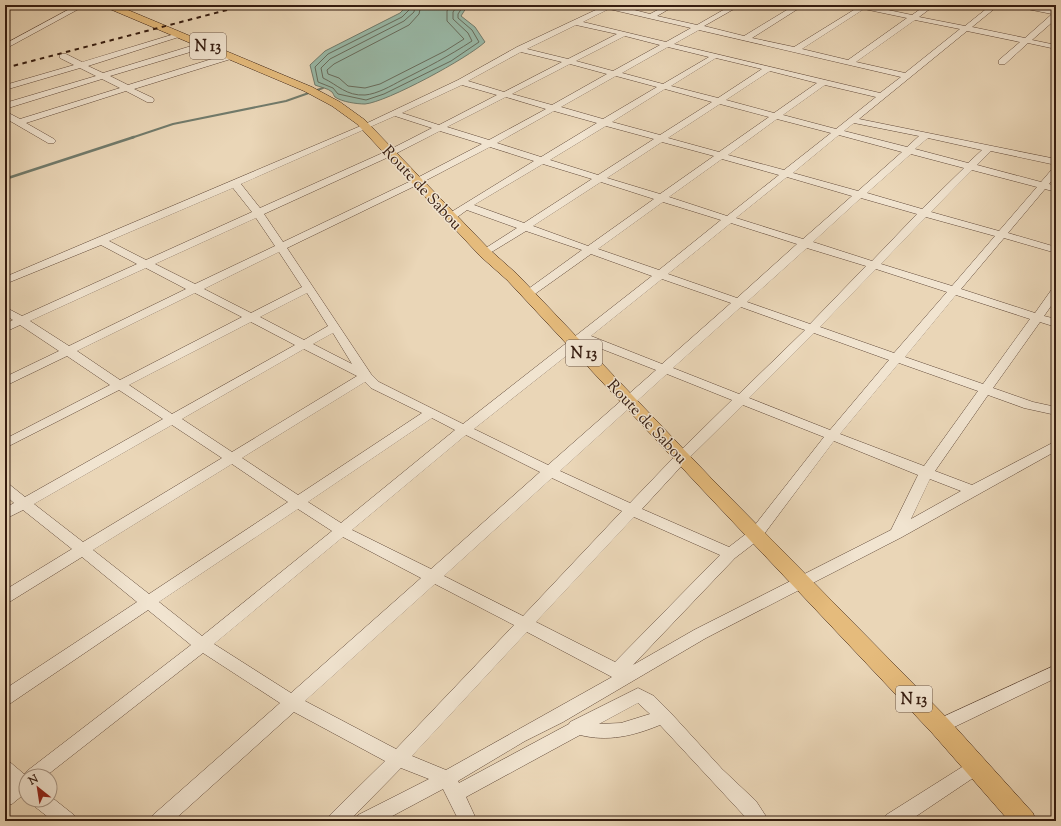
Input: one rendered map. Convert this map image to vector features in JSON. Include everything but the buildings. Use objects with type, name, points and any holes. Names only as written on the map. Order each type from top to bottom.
[{"type":"main road","name":"Route de Sabou","points":[[108,5],[312,91],[346,111],[366,127],[416,182],[452,216],[485,253],[579,340],[629,401],[800,582],[940,726],[1024,821]]},
{"type":"street","points":[[5,47],[82,5]]},
{"type":"street","points":[[651,16],[672,5]]},
{"type":"street","points":[[5,382],[416,182],[489,144],[737,5]]},
{"type":"street","points":[[746,38],[800,5]]},
{"type":"street","points":[[853,5],[864,6],[1056,47]]},
{"type":"street","points":[[850,62],[931,5]]},
{"type":"street","points":[[45,768],[202,645],[343,531],[464,430],[729,220],[995,5]]},
{"type":"street","points":[[1002,62],[1056,14],[1045,10],[1017,5]]},
{"type":"street","points":[[1045,10],[1051,5]]},
{"type":"street","points":[[5,280],[101,241],[366,127],[461,82],[520,49],[607,6],[797,49],[907,76]]},
{"type":"street","points":[[797,49],[864,6]]},
{"type":"street","points":[[575,22],[882,96]]},
{"type":"street","points":[[5,328],[390,153],[438,127],[622,34]]},
{"type":"street","points":[[5,88],[181,35]]},
{"type":"street","points":[[5,106],[204,45]]},
{"type":"street","points":[[520,49],[1050,188]]},
{"type":"street","points":[[63,56],[150,100]]},
{"type":"street","points":[[19,122],[230,56]]},
{"type":"street","points":[[452,216],[466,206],[715,56]]},
{"type":"street","points":[[485,253],[768,69]]},
{"type":"street","points":[[461,82],[1056,250]]},
{"type":"street","points":[[528,294],[823,82]]},
{"type":"street","points":[[393,113],[1056,323]]},
{"type":"street","points":[[5,114],[51,141]]},
{"type":"street","points":[[852,120],[1056,162]]},
{"type":"street","points":[[160,821],[926,135]]},
{"type":"street","points":[[337,821],[398,759],[524,623],[682,457],[812,328],[989,148]]},
{"type":"street","points":[[621,675],[730,554],[756,534],[832,435],[1001,235],[1050,188],[1056,170]]},
{"type":"street","points":[[235,184],[258,213],[335,327],[366,376],[375,385],[431,414],[631,511],[730,554]]},
{"type":"street","points":[[466,206],[1028,405],[1056,411]]},
{"type":"street","points":[[101,241],[366,376]]},
{"type":"street","points":[[5,444],[308,288]]},
{"type":"street","points":[[897,533],[926,473],[1056,291]]},
{"type":"street","points":[[5,310],[343,531],[524,623],[621,675]]},
{"type":"street","points":[[5,514],[335,327]]},
{"type":"street","points":[[579,340],[665,370],[973,491]]},
{"type":"street","points":[[5,597],[366,376]]},
{"type":"street","points":[[5,698],[431,414]]},
{"type":"street","points":[[451,786],[519,736],[557,717],[621,675],[897,533],[1056,445]]},
{"type":"street","points":[[5,488],[202,645],[293,702],[451,786],[468,821]]},
{"type":"street","points":[[940,726],[1056,671]]},
{"type":"street","points":[[365,821],[451,786],[576,727],[638,695],[648,701],[663,716],[716,774],[749,807],[760,821]]},
{"type":"street","points":[[576,727],[592,732],[616,733],[638,727],[663,716]]},
{"type":"street","points":[[893,821],[976,767]]},
{"type":"street","points":[[5,768],[18,776]]},
{"type":"street","points":[[5,798],[18,789]]},
{"type":"street","points":[[51,808],[67,821]]},
{"type":"water","points":[[408,5],[468,5],[461,16],[475,27],[485,42],[462,58],[408,88],[391,96],[365,104],[338,99],[332,92],[315,85],[310,65],[325,51],[400,13]]},
{"type":"waterway","points":[[134,137],[173,124],[286,101],[323,88]]},
{"type":"waterway","points":[[5,179],[134,137]]},
{"type":"railway","points":[[5,68],[246,5]]}]
